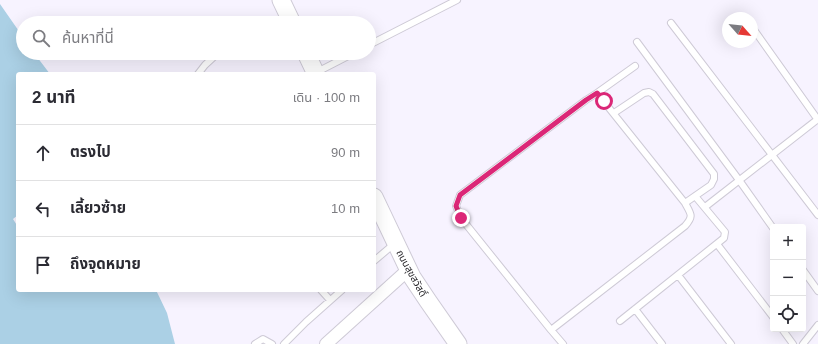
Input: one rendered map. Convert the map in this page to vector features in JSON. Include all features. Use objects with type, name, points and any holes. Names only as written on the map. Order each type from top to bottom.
[{"type":"main road","points":[[282,0],[285,16]]},
{"type":"main road","points":[[309,60],[315,72]]},
{"type":"main road","name":"ถนนสุขสวัสดิ์","points":[[376,201],[412,277],[458,344]]},
{"type":"street","points":[[326,344],[408,269]]},
{"type":"lane","points":[[376,41],[457,0]]},
{"type":"lane","points":[[671,23],[818,215]]},
{"type":"lane","points":[[705,207],[818,119],[758,35]]},
{"type":"lane","points":[[637,42],[770,224]]},
{"type":"lane","points":[[200,72],[210,60]]},
{"type":"lane","points":[[320,72],[341,60]]},
{"type":"lane","points":[[563,344],[461,218],[456,206],[460,195],[586,100],[635,66]]},
{"type":"lane","points":[[614,113],[644,93],[649,92],[653,94],[714,174],[714,180],[711,185],[685,203]]},
{"type":"lane","points":[[551,330],[686,226],[690,220],[691,213],[685,203],[597,93]]},
{"type":"lane","points":[[620,321],[724,238],[725,232],[695,196]]},
{"type":"lane","points":[[376,259],[396,242]]},
{"type":"lane","points":[[717,244],[770,314]]},
{"type":"lane","points":[[806,274],[818,291]]},
{"type":"lane","points":[[678,275],[731,344]]},
{"type":"lane","points":[[323,292],[330,300]]},
{"type":"lane","points":[[284,344],[340,292]]},
{"type":"lane","points":[[635,309],[662,344]]},
{"type":"lane","points":[[803,344],[818,326]]},
{"type":"lane","points":[[784,332],[793,344]]},
{"type":"lane","points":[[255,344],[262,339],[272,344]]},
{"type":"water","points":[[0,4],[16,27],[16,60],[39,60],[48,72],[16,72],[16,217],[13,219],[16,224],[16,292],[157,292],[167,313],[175,344],[0,344]]},
{"type":"route","points":[[461,218],[456,206],[460,195],[586,100],[597,93],[604,101]]}]
